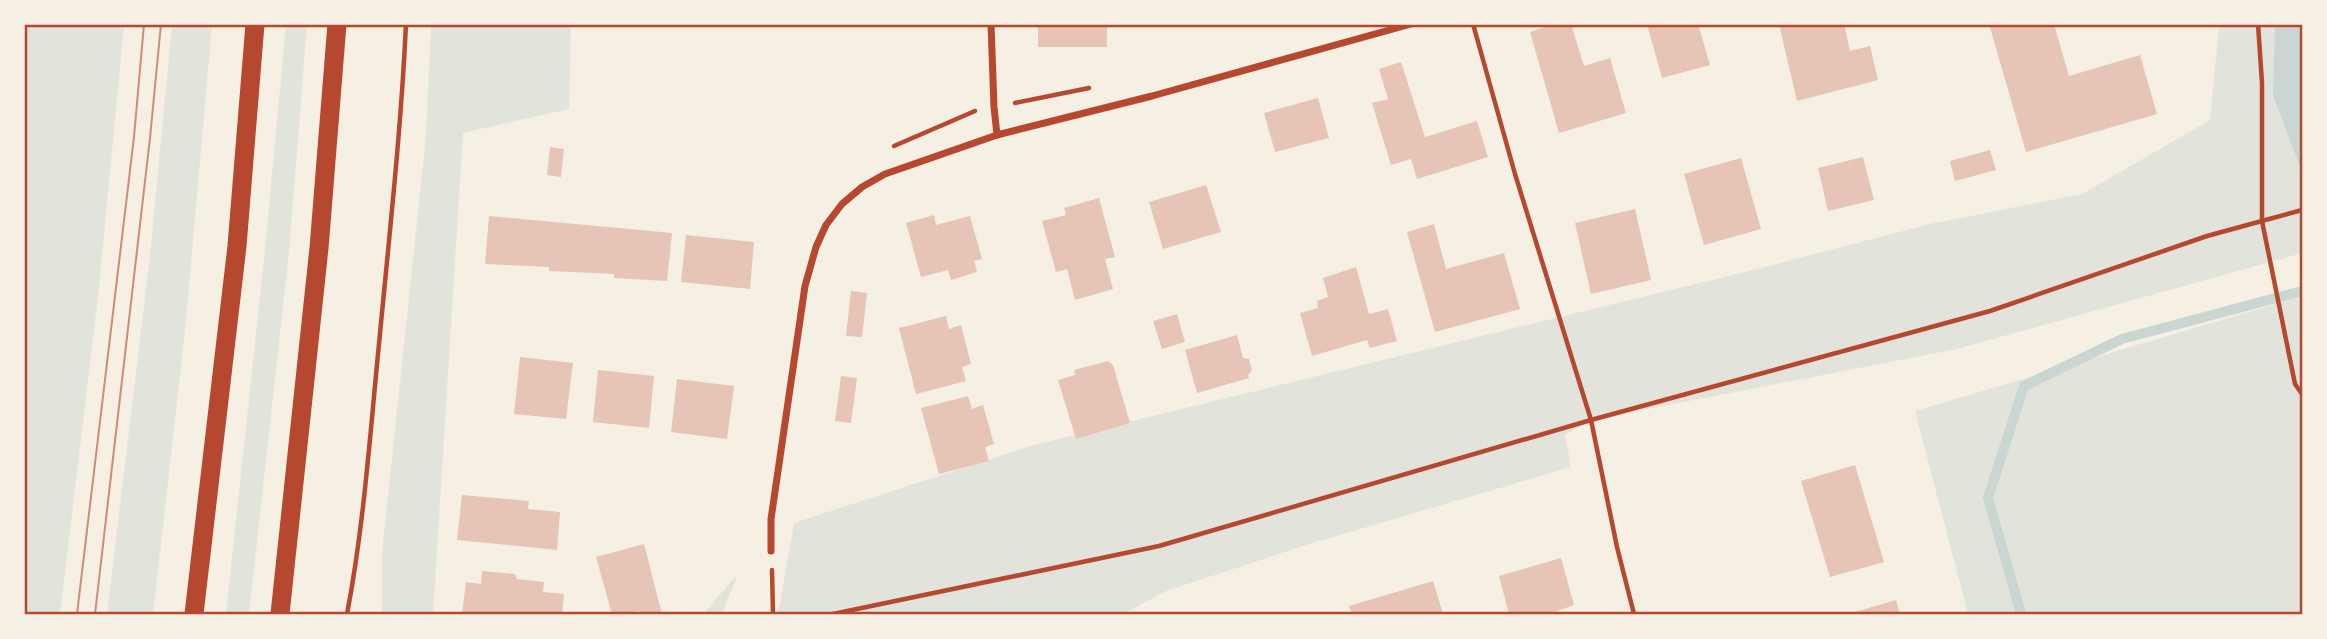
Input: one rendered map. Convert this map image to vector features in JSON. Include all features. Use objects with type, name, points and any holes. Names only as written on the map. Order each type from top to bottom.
[{"type":"highway","points":[[194,614],[237,246],[256,24]]},
{"type":"highway","points":[[280,614],[319,248],[337,24]]},
{"type":"street","points":[[991,24],[993,107],[997,135]]},
{"type":"street","points":[[771,551],[771,519],[805,286],[816,247],[826,225],[842,204],[862,187],[885,174],[997,135],[1152,96],[1411,24]]},
{"type":"path","points":[[347,614],[372,415],[395,179],[406,24]]},
{"type":"path","points":[[1473,24],[1591,420],[1634,614]]},
{"type":"path","points":[[2258,24],[2262,83],[2262,220],[2295,384],[2302,394]]},
{"type":"path","points":[[893,147],[967,113],[1096,86]]},
{"type":"path","points":[[833,614],[1159,546],[1591,420],[1990,312],[2207,236],[2302,210]]},
{"type":"path","points":[[771,551],[773,614]]},
{"type":"shaded area","points":[[24,25],[124,25],[98,297],[60,614],[25,614]]},
{"type":"shaded area","points":[[172,25],[212,25],[185,331],[153,614],[107,614],[150,256]]},
{"type":"shaded area","points":[[286,25],[307,25],[289,252],[249,614],[226,614],[265,250]]},
{"type":"shaded area","points":[[431,25],[571,25],[569,109],[463,133],[433,614],[382,614],[382,553],[426,136]]},
{"type":"shaded area","points":[[2219,25],[2302,25],[2302,253],[1957,349],[1591,420],[1565,435],[1571,467],[1309,544],[1166,591],[1123,614],[778,614],[794,523],[1034,445],[1745,272],[1930,224],[2082,194],[2210,120]]},
{"type":"shaded area","points":[[2275,25],[2302,25],[2302,172],[2273,95]]},
{"type":"shaded area","points":[[2302,296],[2302,614],[1968,614],[1915,411]]},
{"type":"shaded area","points":[[738,574],[722,614],[703,614]]},
{"type":"building","points":[[1038,24],[1107,24],[1107,47],[1038,47]]},
{"type":"building","points":[[1555,24],[1571,24],[1584,66],[1610,58],[1626,113],[1559,133],[1530,32]]},
{"type":"building","points":[[1647,24],[1698,24],[1710,65],[1662,78]]},
{"type":"building","points":[[1779,24],[1844,24],[1850,51],[1870,46],[1878,80],[1797,101]]},
{"type":"building","points":[[1989,24],[2054,24],[2069,76],[2140,55],[2157,114],[2026,152]]},
{"type":"building","points":[[1401,62],[1425,137],[1477,121],[1488,157],[1417,179],[1411,159],[1391,165],[1372,103],[1388,99],[1379,69]]},
{"type":"building","points":[[1318,98],[1329,138],[1275,152],[1264,113]]},
{"type":"building","points":[[550,147],[564,149],[561,177],[547,175]]},
{"type":"building","points":[[1990,150],[1996,170],[1955,181],[1950,161]]},
{"type":"building","points":[[1863,157],[1874,200],[1828,211],[1818,168]]},
{"type":"building","points":[[1741,158],[1761,229],[1704,245],[1684,174]]},
{"type":"building","points":[[1206,185],[1221,232],[1163,249],[1149,202]]},
{"type":"building","points":[[1099,198],[1115,257],[1105,259],[1113,289],[1075,300],[1067,269],[1056,272],[1042,221],[1066,215],[1064,208]]},
{"type":"building","points":[[1635,209],[1651,280],[1591,294],[1575,223]]},
{"type":"building","points":[[934,215],[936,225],[970,216],[982,259],[974,261],[977,272],[951,280],[948,270],[921,277],[906,223]]},
{"type":"building","points":[[489,216],[672,233],[667,281],[614,278],[614,274],[549,271],[549,267],[485,264]]},
{"type":"building","points":[[1434,224],[1446,269],[1504,253],[1520,309],[1435,332],[1407,232]]},
{"type":"building","points":[[686,235],[754,242],[750,289],[681,282]]},
{"type":"building","points":[[1356,267],[1369,314],[1388,309],[1397,341],[1370,348],[1367,340],[1312,356],[1300,313],[1318,308],[1317,301],[1328,297],[1323,278]]},
{"type":"building","points":[[851,291],[867,293],[862,337],[846,336]]},
{"type":"building","points":[[1177,314],[1185,342],[1162,349],[1153,321]]},
{"type":"building","points":[[946,316],[949,329],[961,325],[971,364],[962,367],[966,381],[916,394],[899,328]]},
{"type":"building","points":[[1237,335],[1243,358],[1249,359],[1252,370],[1249,378],[1197,393],[1185,350]]},
{"type":"building","points":[[520,357],[573,363],[566,419],[514,414]]},
{"type":"building","points":[[1108,361],[1113,365],[1130,423],[1076,439],[1058,380],[1075,375],[1074,370]]},
{"type":"building","points":[[598,370],[654,376],[649,428],[593,422]]},
{"type":"building","points":[[841,376],[857,378],[851,423],[835,421]]},
{"type":"building","points":[[677,379],[734,386],[727,439],[671,432]]},
{"type":"building","points":[[968,396],[972,409],[983,405],[994,444],[985,447],[989,461],[939,474],[921,408]]},
{"type":"building","points":[[1855,465],[1884,562],[1830,577],[1801,481]]},
{"type":"building","points":[[462,495],[529,501],[528,509],[560,512],[557,550],[457,540]]},
{"type":"building","points":[[644,544],[662,614],[641,614],[640,611],[612,614],[596,557]]},
{"type":"building","points":[[1561,558],[1574,605],[1549,614],[1509,614],[1499,576]]},
{"type":"building","points":[[482,571],[515,574],[517,579],[544,582],[543,592],[564,594],[562,614],[462,614],[466,582],[481,584]]},
{"type":"building","points":[[1433,581],[1443,614],[1352,614],[1349,606]]},
{"type":"building","points":[[1896,600],[1900,614],[1848,614]]},
{"type":"waterway","points":[[2021,614],[1988,498],[2024,386],[2122,339],[2302,291]]},
{"type":"tram line","points":[[77,614],[134,137],[144,24]]},
{"type":"tram line","points":[[95,614],[161,24]]}]
